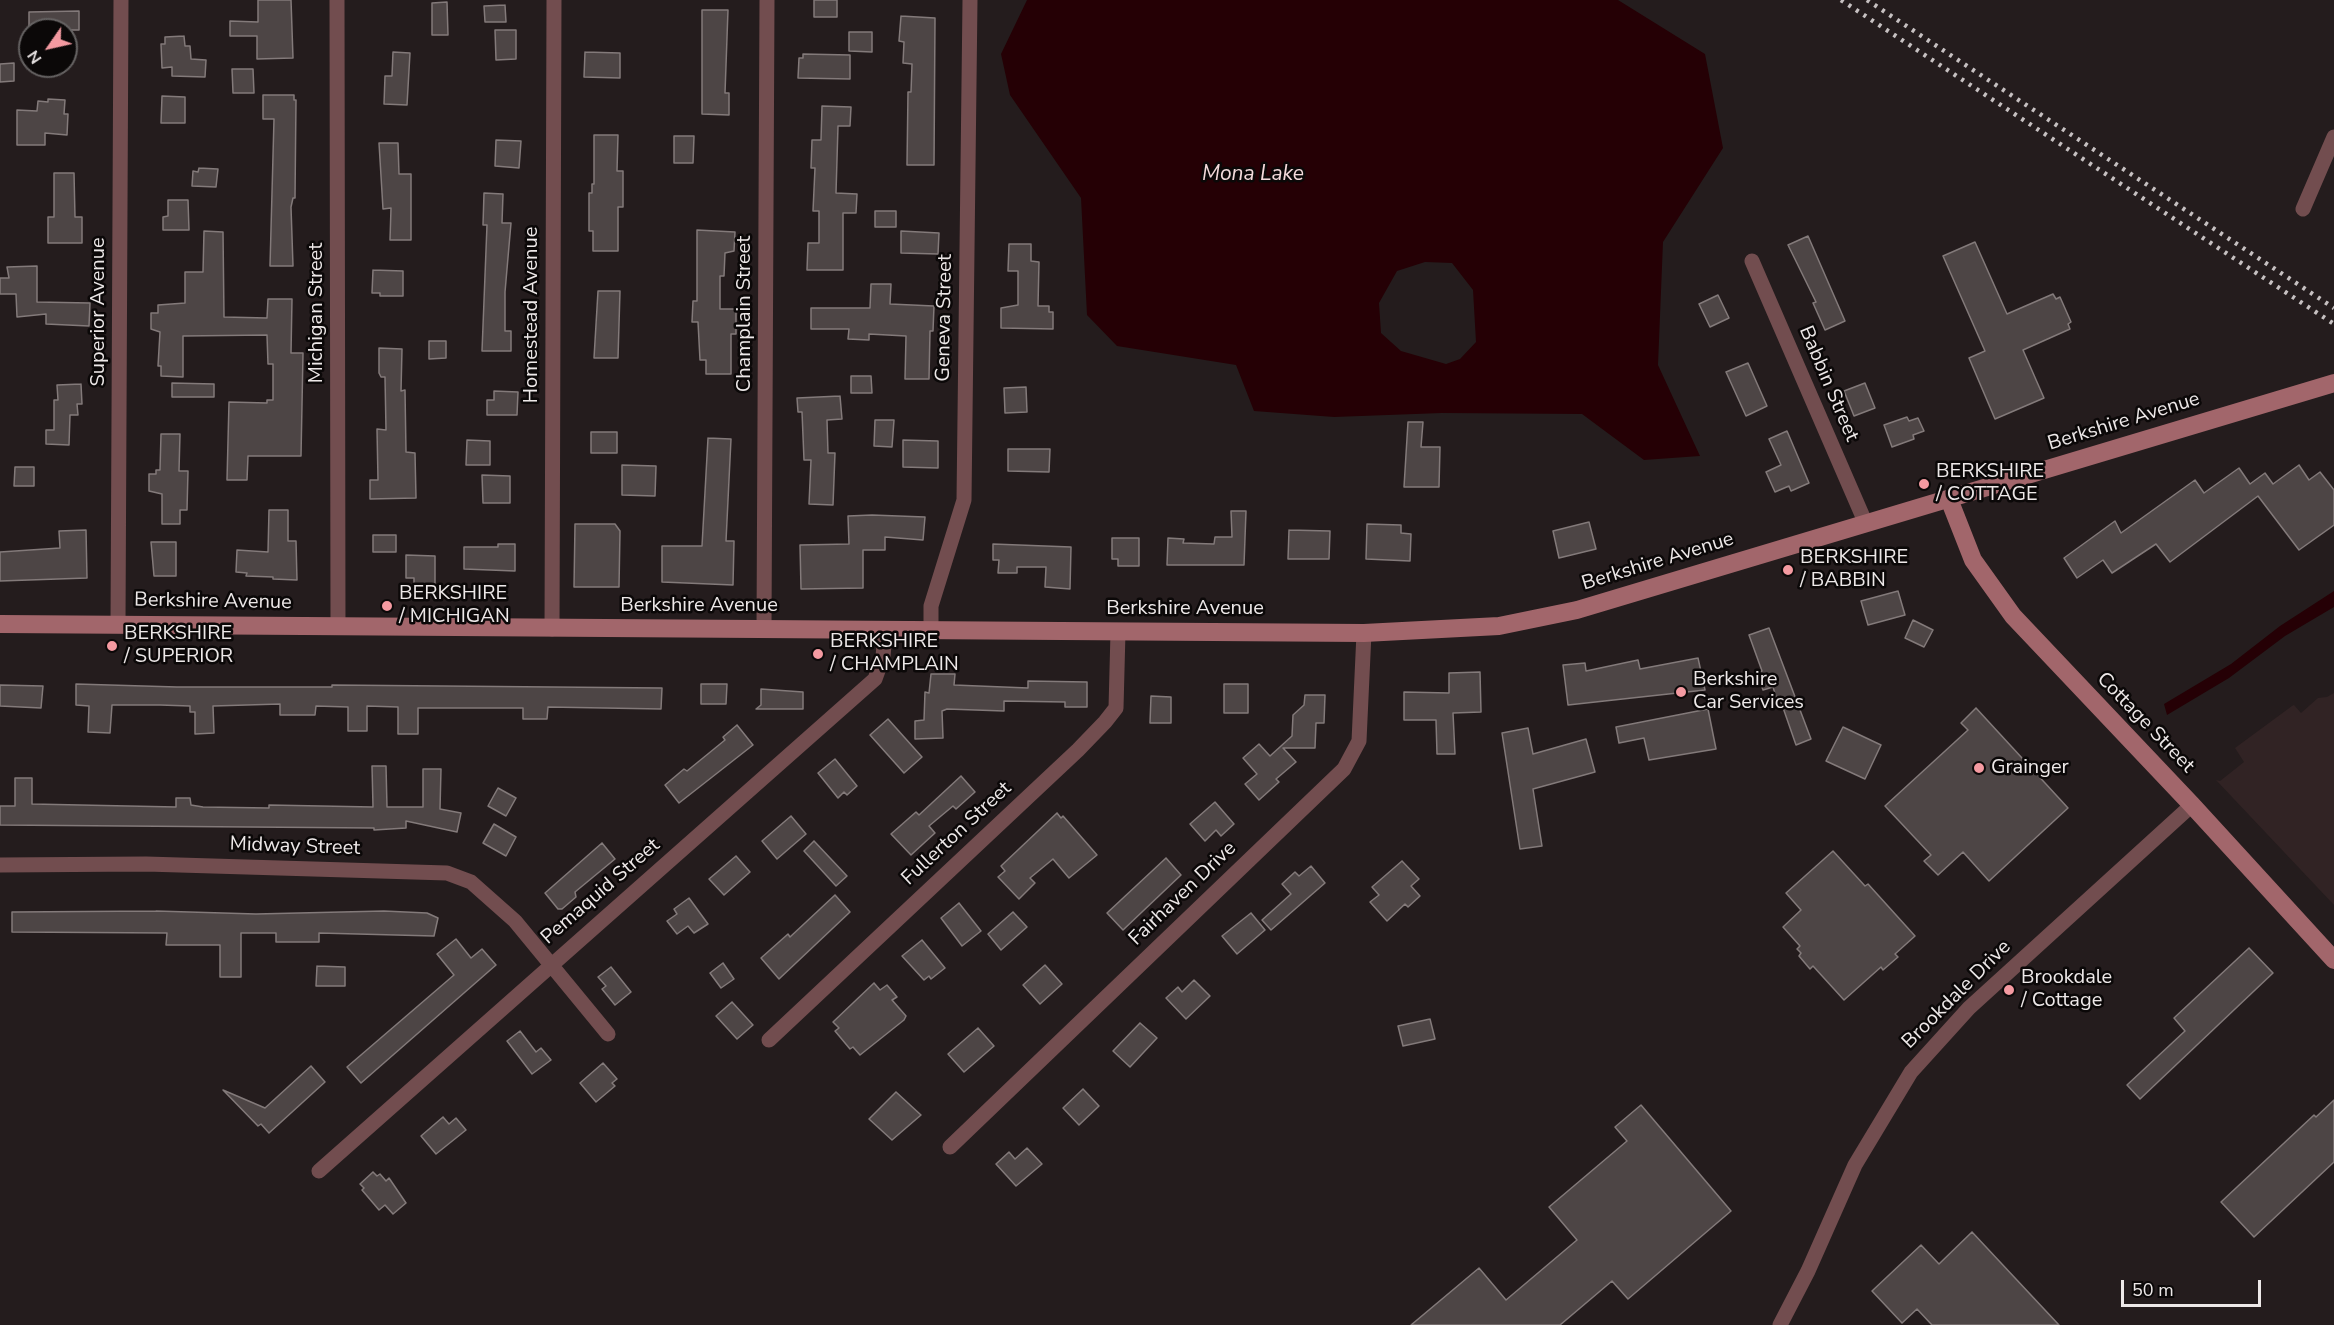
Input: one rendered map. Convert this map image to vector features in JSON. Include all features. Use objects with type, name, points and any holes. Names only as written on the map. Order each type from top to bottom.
[{"type":"main road","name":"Berkshire Avenue","points":[[0,624],[552,629],[764,628],[885,632],[1364,633],[1465,629],[1514,624],[1549,617],[1866,524],[2334,383]]},
{"type":"main road","name":"Cottage Street","points":[[1949,499],[1973,560],[1989,586],[2039,644],[2192,805],[2334,960]]},
{"type":"street","name":"Superior Avenue","points":[[118,624],[121,0]]},
{"type":"street","name":"Michigan Street","points":[[337,0],[338,626]]},
{"type":"street","name":"Homestead Avenue","points":[[552,629],[554,0]]},
{"type":"street","name":"Champlain Street","points":[[764,628],[767,0]]},
{"type":"street","name":"Geneva Street","points":[[931,632],[931,606],[964,500],[970,0]]},
{"type":"street","points":[[2303,209],[2334,137]]},
{"type":"street","name":"Babbin Street","points":[[1752,261],[1866,524]]},
{"type":"street","name":"Pemaquid Street","points":[[319,1171],[875,680],[883,657],[885,632]]},
{"type":"street","name":"Fullerton Street","points":[[769,1040],[1105,722],[1116,708],[1118,632]]},
{"type":"street","name":"Fairhaven Drive","points":[[950,1147],[1344,769],[1359,741],[1364,633]]},
{"type":"street","name":"Brookdale Drive","points":[[1780,1325],[1808,1271],[1849,1177],[1872,1134],[1911,1072],[1969,1008],[2192,805]]},
{"type":"street","name":"Midway Street","points":[[0,865],[146,864],[447,873],[471,882],[515,921],[608,1034]]},
{"type":"shaded area","points":[[2334,693],[2334,905],[2216,780],[2220,781],[2244,762],[2235,748],[2292,706],[2294,705],[2301,713],[2318,698]]},
{"type":"water","name":"Mona Lake","points":[[1027,0],[1618,0],[1705,54],[1723,148],[1663,242],[1658,365],[1700,456],[1644,460],[1582,414],[1442,413],[1334,417],[1254,411],[1236,365],[1117,346],[1087,315],[1081,198],[1010,95],[1001,54]],"holes":[[[1425,262],[1452,263],[1473,290],[1476,342],[1460,359],[1446,364],[1401,351],[1381,333],[1379,303],[1397,271]]]},
{"type":"water","points":[[2334,591],[2334,607],[2285,636],[2229,678],[2167,715],[2164,704],[2231,664],[2280,626]]},
{"type":"building","points":[[258,0],[291,0],[293,58],[257,59],[257,36],[230,36],[230,21],[258,22]]},
{"type":"building","points":[[814,0],[837,0],[837,17],[814,17]]},
{"type":"building","points":[[447,2],[448,35],[432,35],[432,3]]},
{"type":"building","points":[[505,5],[506,22],[485,22],[484,6]]},
{"type":"building","points":[[702,10],[728,10],[725,93],[729,93],[729,115],[702,114]]},
{"type":"building","points":[[79,11],[79,30],[78,18],[29,18],[29,12]]},
{"type":"building","points":[[901,16],[935,18],[934,165],[907,165],[908,92],[911,92],[912,64],[903,63],[904,42],[899,41]]},
{"type":"building","points":[[495,30],[516,30],[516,59],[496,60]]},
{"type":"building","points":[[849,32],[872,32],[872,52],[849,51]]},
{"type":"building","points":[[184,36],[185,46],[190,46],[191,59],[206,60],[205,77],[172,76],[172,67],[162,68],[161,44],[165,44],[165,37]]},
{"type":"building","points":[[393,52],[410,53],[407,105],[384,104],[385,76],[392,76]]},
{"type":"building","points":[[585,52],[620,53],[620,78],[584,77]]},
{"type":"building","points":[[803,54],[850,55],[850,79],[798,78],[799,58],[803,58]]},
{"type":"building","points":[[14,63],[14,81],[0,82],[0,64]]},
{"type":"building","points":[[232,69],[253,69],[254,93],[233,93]]},
{"type":"building","points":[[263,95],[294,95],[294,100],[296,100],[295,198],[293,198],[291,207],[293,266],[270,266],[274,119],[263,119]]},
{"type":"building","points":[[162,96],[185,97],[185,123],[161,123]]},
{"type":"building","points":[[48,99],[65,100],[64,114],[68,114],[67,135],[45,133],[45,145],[17,145],[17,110],[37,111],[38,101],[48,102]]},
{"type":"building","points":[[822,106],[851,107],[850,126],[838,126],[836,193],[857,194],[856,213],[843,213],[843,270],[807,270],[808,243],[819,243],[819,211],[813,211],[815,168],[811,168],[812,140],[821,140]]},
{"type":"building","points":[[594,135],[618,135],[617,171],[623,171],[623,207],[618,207],[618,251],[593,251],[593,231],[589,231],[589,193],[592,193],[592,184],[594,184]]},
{"type":"building","points":[[674,136],[694,136],[693,163],[674,163]]},
{"type":"building","points":[[496,140],[521,141],[519,168],[495,166]]},
{"type":"building","points":[[379,143],[398,143],[399,174],[411,174],[411,240],[390,240],[391,208],[383,209]]},
{"type":"building","points":[[199,168],[218,169],[216,187],[192,186],[193,171],[198,172]]},
{"type":"building","points":[[54,173],[74,173],[75,217],[82,217],[82,243],[48,243],[48,217],[54,217]]},
{"type":"building","points":[[484,193],[503,194],[502,223],[511,223],[505,292],[505,331],[511,331],[511,351],[482,351],[487,225],[483,225]]},
{"type":"building","points":[[168,200],[188,200],[189,230],[163,230],[163,217],[168,216]]},
{"type":"building","points":[[875,211],[896,211],[896,227],[875,227]]},
{"type":"building","points":[[697,230],[735,232],[734,251],[725,253],[724,276],[720,276],[720,309],[736,309],[736,334],[731,334],[731,374],[706,374],[706,360],[700,360],[698,322],[692,322],[693,301],[697,301]]},
{"type":"building","points":[[204,231],[223,232],[224,317],[267,318],[268,299],[292,299],[291,353],[303,353],[301,456],[248,456],[247,480],[227,480],[229,402],[267,403],[267,400],[273,400],[273,364],[268,364],[267,335],[183,336],[183,377],[161,376],[161,366],[158,366],[160,332],[151,329],[151,313],[158,313],[158,305],[185,303],[185,272],[203,272]]},
{"type":"building","points":[[901,231],[939,233],[938,254],[901,253]]},
{"type":"building","points":[[1808,236],[1845,321],[1825,330],[1813,303],[1816,302],[1788,245]]},
{"type":"building","points":[[1975,242],[2007,314],[2053,294],[2056,299],[2060,297],[2071,322],[2068,324],[2070,329],[2023,350],[2044,398],[1995,419],[1969,358],[1985,351],[1943,256]]},
{"type":"building","points":[[1009,244],[1031,244],[1031,261],[1039,262],[1038,306],[1049,306],[1049,312],[1053,312],[1053,329],[1001,328],[1001,308],[1018,305],[1018,271],[1008,271]]},
{"type":"building","points":[[37,266],[37,302],[90,303],[89,326],[46,324],[46,314],[17,317],[16,294],[0,294],[0,278],[9,278],[7,267]]},
{"type":"building","points":[[373,270],[403,271],[403,296],[380,296],[380,293],[372,293]]},
{"type":"building","points":[[871,284],[891,284],[890,304],[934,306],[933,331],[930,331],[929,379],[905,379],[906,336],[869,334],[869,340],[848,339],[849,329],[811,329],[811,308],[870,308]]},
{"type":"building","points":[[598,291],[620,291],[618,358],[594,358]]},
{"type":"building","points":[[1718,295],[1729,318],[1710,327],[1699,304]]},
{"type":"building","points":[[429,341],[446,341],[446,358],[429,359]]},
{"type":"building","points":[[379,348],[402,349],[401,391],[405,390],[406,452],[415,453],[416,498],[370,499],[370,480],[378,480],[377,429],[386,430],[385,377],[381,377],[379,373]]},
{"type":"building","points":[[1748,363],[1767,406],[1746,416],[1726,372]]},
{"type":"building","points":[[851,376],[871,376],[872,393],[851,393]]},
{"type":"building","points":[[172,383],[214,384],[214,397],[172,397]]},
{"type":"building","points":[[1865,383],[1875,408],[1854,416],[1844,391]]},
{"type":"building","points":[[81,384],[82,404],[77,404],[78,415],[70,415],[69,445],[46,444],[46,430],[54,430],[54,400],[58,400],[57,385]]},
{"type":"building","points":[[1026,387],[1027,412],[1005,413],[1004,388]]},
{"type":"building","points":[[494,391],[518,392],[517,415],[487,415],[487,400],[494,400]]},
{"type":"building","points":[[840,396],[842,419],[827,420],[828,453],[835,453],[833,505],[809,504],[811,460],[804,460],[802,412],[798,412],[797,398]]},
{"type":"building","points":[[1907,417],[1909,421],[1918,418],[1924,431],[1913,435],[1914,439],[1892,447],[1884,425]]},
{"type":"building","points":[[875,420],[894,420],[892,447],[874,446]]},
{"type":"building","points":[[1408,422],[1423,422],[1421,447],[1440,447],[1439,487],[1404,487]]},
{"type":"building","points":[[1787,431],[1809,483],[1791,491],[1789,486],[1775,492],[1766,472],[1781,465],[1769,439]]},
{"type":"building","points":[[591,432],[617,432],[617,453],[591,453]]},
{"type":"building","points":[[161,434],[180,434],[179,471],[188,471],[187,510],[180,510],[180,524],[162,524],[162,494],[149,491],[149,474],[156,474],[156,470],[160,470]]},
{"type":"building","points":[[708,438],[731,439],[726,541],[734,541],[733,585],[662,582],[662,546],[702,546]]},
{"type":"building","points":[[467,440],[490,441],[490,465],[466,465]]},
{"type":"building","points":[[903,440],[938,441],[938,468],[903,467]]},
{"type":"building","points":[[1008,449],[1050,449],[1049,472],[1008,471]]},
{"type":"building","points":[[622,465],[656,466],[655,496],[622,495]]},
{"type":"building","points":[[2299,465],[2309,480],[2320,472],[2334,490],[2334,525],[2299,550],[2258,496],[2170,562],[2156,544],[2112,573],[2103,560],[2077,578],[2064,558],[2115,521],[2121,533],[2195,480],[2204,493],[2239,468],[2250,484],[2265,473],[2273,484]]},
{"type":"building","points":[[15,467],[34,467],[34,486],[14,486]]},
{"type":"building","points":[[482,475],[510,476],[510,503],[483,503]]},
{"type":"building","points":[[269,510],[288,510],[288,541],[296,541],[297,580],[246,576],[247,573],[236,572],[237,550],[268,552]]},
{"type":"building","points":[[1231,511],[1246,511],[1244,565],[1167,565],[1168,538],[1184,539],[1183,543],[1214,544],[1215,537],[1232,537]]},
{"type":"building","points":[[848,516],[925,517],[923,540],[885,537],[885,550],[863,550],[863,588],[801,589],[800,545],[849,544]]},
{"type":"building","points":[[1589,522],[1596,549],[1559,558],[1553,531]]},
{"type":"building","points":[[575,524],[615,524],[620,531],[619,587],[574,587]]},
{"type":"building","points":[[1367,524],[1401,525],[1401,533],[1411,534],[1410,561],[1366,559]]},
{"type":"building","points":[[86,530],[87,578],[0,581],[0,552],[60,548],[59,531]]},
{"type":"building","points":[[1289,530],[1330,531],[1329,559],[1288,559]]},
{"type":"building","points":[[373,535],[396,535],[396,552],[373,552]]},
{"type":"building","points":[[1112,538],[1139,538],[1139,566],[1118,566],[1118,559],[1112,559]]},
{"type":"building","points":[[151,542],[176,542],[176,576],[154,576]]},
{"type":"building","points":[[498,544],[515,544],[515,571],[464,569],[464,547],[498,547]]},
{"type":"building","points":[[993,544],[1071,547],[1070,589],[1045,587],[1046,567],[1017,567],[1017,573],[998,573],[999,560],[993,560]]},
{"type":"building","points":[[406,555],[435,556],[435,584],[414,584],[414,578],[406,578]]},
{"type":"building","points":[[1898,591],[1905,615],[1868,625],[1861,601]]},
{"type":"building","points":[[1913,620],[1933,630],[1924,647],[1905,638]]},
{"type":"building","points":[[1769,628],[1811,739],[1796,745],[1780,699],[1777,700],[1773,687],[1763,690],[1757,673],[1762,671],[1749,635]]},
{"type":"building","points":[[1698,658],[1705,690],[1568,705],[1563,665],[1585,663],[1586,671],[1638,660],[1640,669]]},
{"type":"building","points":[[1480,672],[1481,712],[1453,713],[1455,754],[1437,754],[1436,720],[1404,720],[1404,692],[1449,693],[1449,673]]},
{"type":"building","points":[[931,674],[955,674],[954,685],[1028,688],[1028,681],[1087,682],[1087,707],[1065,707],[1065,702],[1004,701],[1004,711],[947,709],[942,711],[943,738],[915,739],[915,721],[924,720],[925,692],[929,693]]},
{"type":"building","points":[[76,684],[177,687],[332,687],[332,685],[662,688],[661,709],[548,707],[547,719],[523,719],[523,708],[418,708],[418,734],[398,734],[398,707],[367,706],[367,731],[348,731],[348,707],[316,706],[315,715],[280,715],[280,704],[213,706],[214,733],[195,734],[195,712],[190,712],[190,706],[160,705],[112,705],[110,733],[88,732],[89,706],[76,705]]},
{"type":"building","points":[[701,684],[727,684],[726,704],[701,704]]},
{"type":"building","points":[[1224,684],[1248,684],[1248,713],[1224,713]]},
{"type":"building","points":[[0,685],[43,686],[41,708],[0,706]]},
{"type":"building","points":[[761,689],[803,692],[803,709],[756,709],[761,705]]},
{"type":"building","points":[[1305,695],[1325,695],[1324,723],[1316,723],[1315,748],[1283,748],[1296,762],[1276,779],[1279,782],[1259,800],[1245,784],[1257,774],[1243,758],[1259,744],[1270,756],[1292,736],[1293,715],[1304,705]]},
{"type":"building","points":[[1151,696],[1171,697],[1171,723],[1150,723]]},
{"type":"building","name":"Grainger","points":[[1976,708],[2068,808],[1989,881],[1963,852],[1938,875],[1924,861],[1931,855],[1885,806],[1968,730],[1961,723]]},
{"type":"building","points":[[1708,709],[1716,749],[1649,760],[1644,738],[1619,743],[1616,727]]},
{"type":"building","points":[[888,719],[922,757],[904,773],[870,735]]},
{"type":"building","points":[[737,725],[753,745],[679,803],[665,785],[684,769],[687,771],[725,740],[723,737]]},
{"type":"building","points":[[1843,727],[1881,745],[1865,779],[1826,761]]},
{"type":"building","points":[[1528,728],[1533,754],[1586,739],[1595,772],[1533,789],[1542,846],[1520,849],[1502,733]]},
{"type":"building","points":[[835,759],[857,786],[847,795],[844,792],[838,798],[818,773]]},
{"type":"building","points":[[372,766],[386,766],[387,807],[423,807],[423,769],[441,769],[440,809],[461,813],[457,832],[406,821],[406,828],[374,830],[374,828],[0,825],[0,806],[15,806],[15,778],[32,778],[32,804],[176,807],[176,798],[190,798],[191,805],[203,807],[269,808],[269,805],[373,807]]},
{"type":"building","points":[[961,776],[975,792],[956,809],[953,806],[929,826],[935,833],[911,855],[891,834],[916,812],[919,815]]},
{"type":"building","points":[[498,788],[516,798],[506,816],[488,806]]},
{"type":"building","points":[[1215,802],[1234,824],[1221,836],[1216,830],[1205,841],[1190,824]]},
{"type":"building","points":[[1057,813],[1061,818],[1063,816],[1097,855],[1069,878],[1053,859],[1030,878],[1035,883],[1019,899],[998,877],[1005,871],[1001,866]]},
{"type":"building","points":[[791,816],[806,834],[777,859],[762,841]]},
{"type":"building","points":[[494,824],[516,837],[506,856],[483,843]]},
{"type":"building","points":[[814,841],[847,876],[836,886],[804,851]]},
{"type":"building","points":[[602,843],[615,859],[575,892],[576,897],[562,909],[558,909],[545,893]]},
{"type":"building","points":[[1833,851],[1865,886],[1868,884],[1915,936],[1895,954],[1898,957],[1883,970],[1881,967],[1844,1000],[1813,966],[1810,969],[1799,956],[1801,953],[1797,949],[1800,946],[1783,927],[1801,910],[1786,893]]},
{"type":"building","points":[[736,856],[750,872],[724,895],[709,879]]},
{"type":"building","points":[[1166,858],[1181,875],[1123,930],[1107,913]]},
{"type":"building","points":[[1402,861],[1419,879],[1411,886],[1420,896],[1408,907],[1405,904],[1387,921],[1370,902],[1379,895],[1372,887]]},
{"type":"building","points":[[1311,866],[1325,883],[1271,930],[1262,920],[1291,894],[1282,884],[1295,872],[1299,876]]},
{"type":"building","points":[[835,895],[850,912],[779,979],[761,958],[788,934],[790,937]]},
{"type":"building","points":[[689,898],[708,924],[694,933],[688,926],[677,934],[667,921],[677,914],[674,909]]},
{"type":"building","points":[[959,903],[981,931],[962,946],[941,918]]},
{"type":"building","points":[[156,911],[256,914],[384,911],[427,913],[438,918],[434,936],[319,933],[319,942],[276,942],[276,933],[241,933],[241,977],[220,977],[220,945],[166,945],[167,933],[12,932],[12,912]]},
{"type":"building","points":[[1013,912],[1027,927],[1001,950],[988,934]]},
{"type":"building","points":[[1251,913],[1265,930],[1237,954],[1222,936]]},
{"type":"building","points":[[456,939],[471,958],[482,949],[496,965],[361,1083],[347,1067],[454,975],[437,954]]},
{"type":"building","points":[[922,940],[945,968],[931,979],[929,976],[924,980],[902,956]]},
{"type":"building","points":[[2249,948],[2273,973],[2140,1099],[2127,1085],[2185,1031],[2174,1018]]},
{"type":"building","points":[[723,963],[734,979],[721,988],[710,973]]},
{"type":"building","points":[[1045,965],[1062,984],[1040,1004],[1023,985]]},
{"type":"building","points":[[317,966],[345,967],[345,986],[316,986]]},
{"type":"building","points":[[611,967],[631,992],[615,1005],[602,989],[606,986],[598,977]]},
{"type":"building","points":[[1194,980],[1210,996],[1186,1019],[1166,998],[1178,987],[1182,992]]},
{"type":"building","points":[[874,983],[880,990],[887,985],[897,997],[892,1000],[906,1016],[860,1055],[853,1047],[850,1049],[835,1031],[839,1028],[833,1022]]},
{"type":"building","points":[[732,1002],[753,1025],[737,1039],[716,1016]]},
{"type":"building","points":[[1430,1019],[1435,1039],[1403,1046],[1398,1026]]},
{"type":"building","points":[[1140,1023],[1157,1038],[1130,1067],[1113,1051]]},
{"type":"building","points":[[978,1028],[994,1046],[964,1072],[948,1054]]},
{"type":"building","points":[[520,1031],[536,1052],[541,1048],[551,1060],[532,1074],[507,1041]]},
{"type":"building","points":[[603,1063],[617,1079],[612,1083],[615,1086],[596,1102],[580,1083]]},
{"type":"building","points":[[311,1066],[325,1082],[269,1133],[261,1124],[258,1126],[223,1090],[265,1108]]},
{"type":"building","points":[[1083,1089],[1099,1106],[1079,1125],[1063,1108]]},
{"type":"building","points":[[896,1092],[921,1115],[892,1140],[869,1119]]},
{"type":"building","points":[[2334,1100],[2334,1162],[2254,1237],[2221,1202],[2314,1115],[2316,1117]]},
{"type":"building","points":[[1641,1105],[1731,1211],[1628,1299],[1612,1281],[1560,1325],[1411,1325],[1479,1268],[1506,1300],[1577,1240],[1549,1207],[1627,1141],[1615,1127]]},
{"type":"building","points":[[443,1117],[449,1124],[456,1118],[466,1130],[436,1154],[421,1136]]},
{"type":"building","points":[[1027,1148],[1042,1164],[1016,1186],[996,1164],[1009,1152],[1015,1159]]},
{"type":"building","points":[[373,1172],[377,1176],[380,1174],[386,1181],[389,1178],[406,1203],[393,1214],[385,1205],[379,1210],[362,1190],[364,1188],[360,1184]]},
{"type":"building","points":[[1972,1232],[2059,1325],[1932,1325],[1917,1309],[1902,1323],[1872,1291],[1921,1245],[1939,1264]]},
{"type":"railway","points":[[1841,0],[2334,324]]},
{"type":"railway","points":[[1867,0],[2334,308]]},
{"type":"place","name":"BERKSHIRE / COTTAGE","points":[[1924,484]]},
{"type":"place","name":"BERKSHIRE / BABBIN","points":[[1788,570]]},
{"type":"place","name":"BERKSHIRE / MICHIGAN","points":[[387,606]]},
{"type":"place","name":"BERKSHIRE / SUPERIOR","points":[[112,646]]},
{"type":"place","name":"BERKSHIRE / CHAMPLAIN","points":[[818,654]]},
{"type":"place","name":"Berkshire Car Services","points":[[1681,692]]},
{"type":"place","name":"Grainger","points":[[1979,768]]},
{"type":"place","name":"Brookdale / Cottage","points":[[2009,990]]}]
